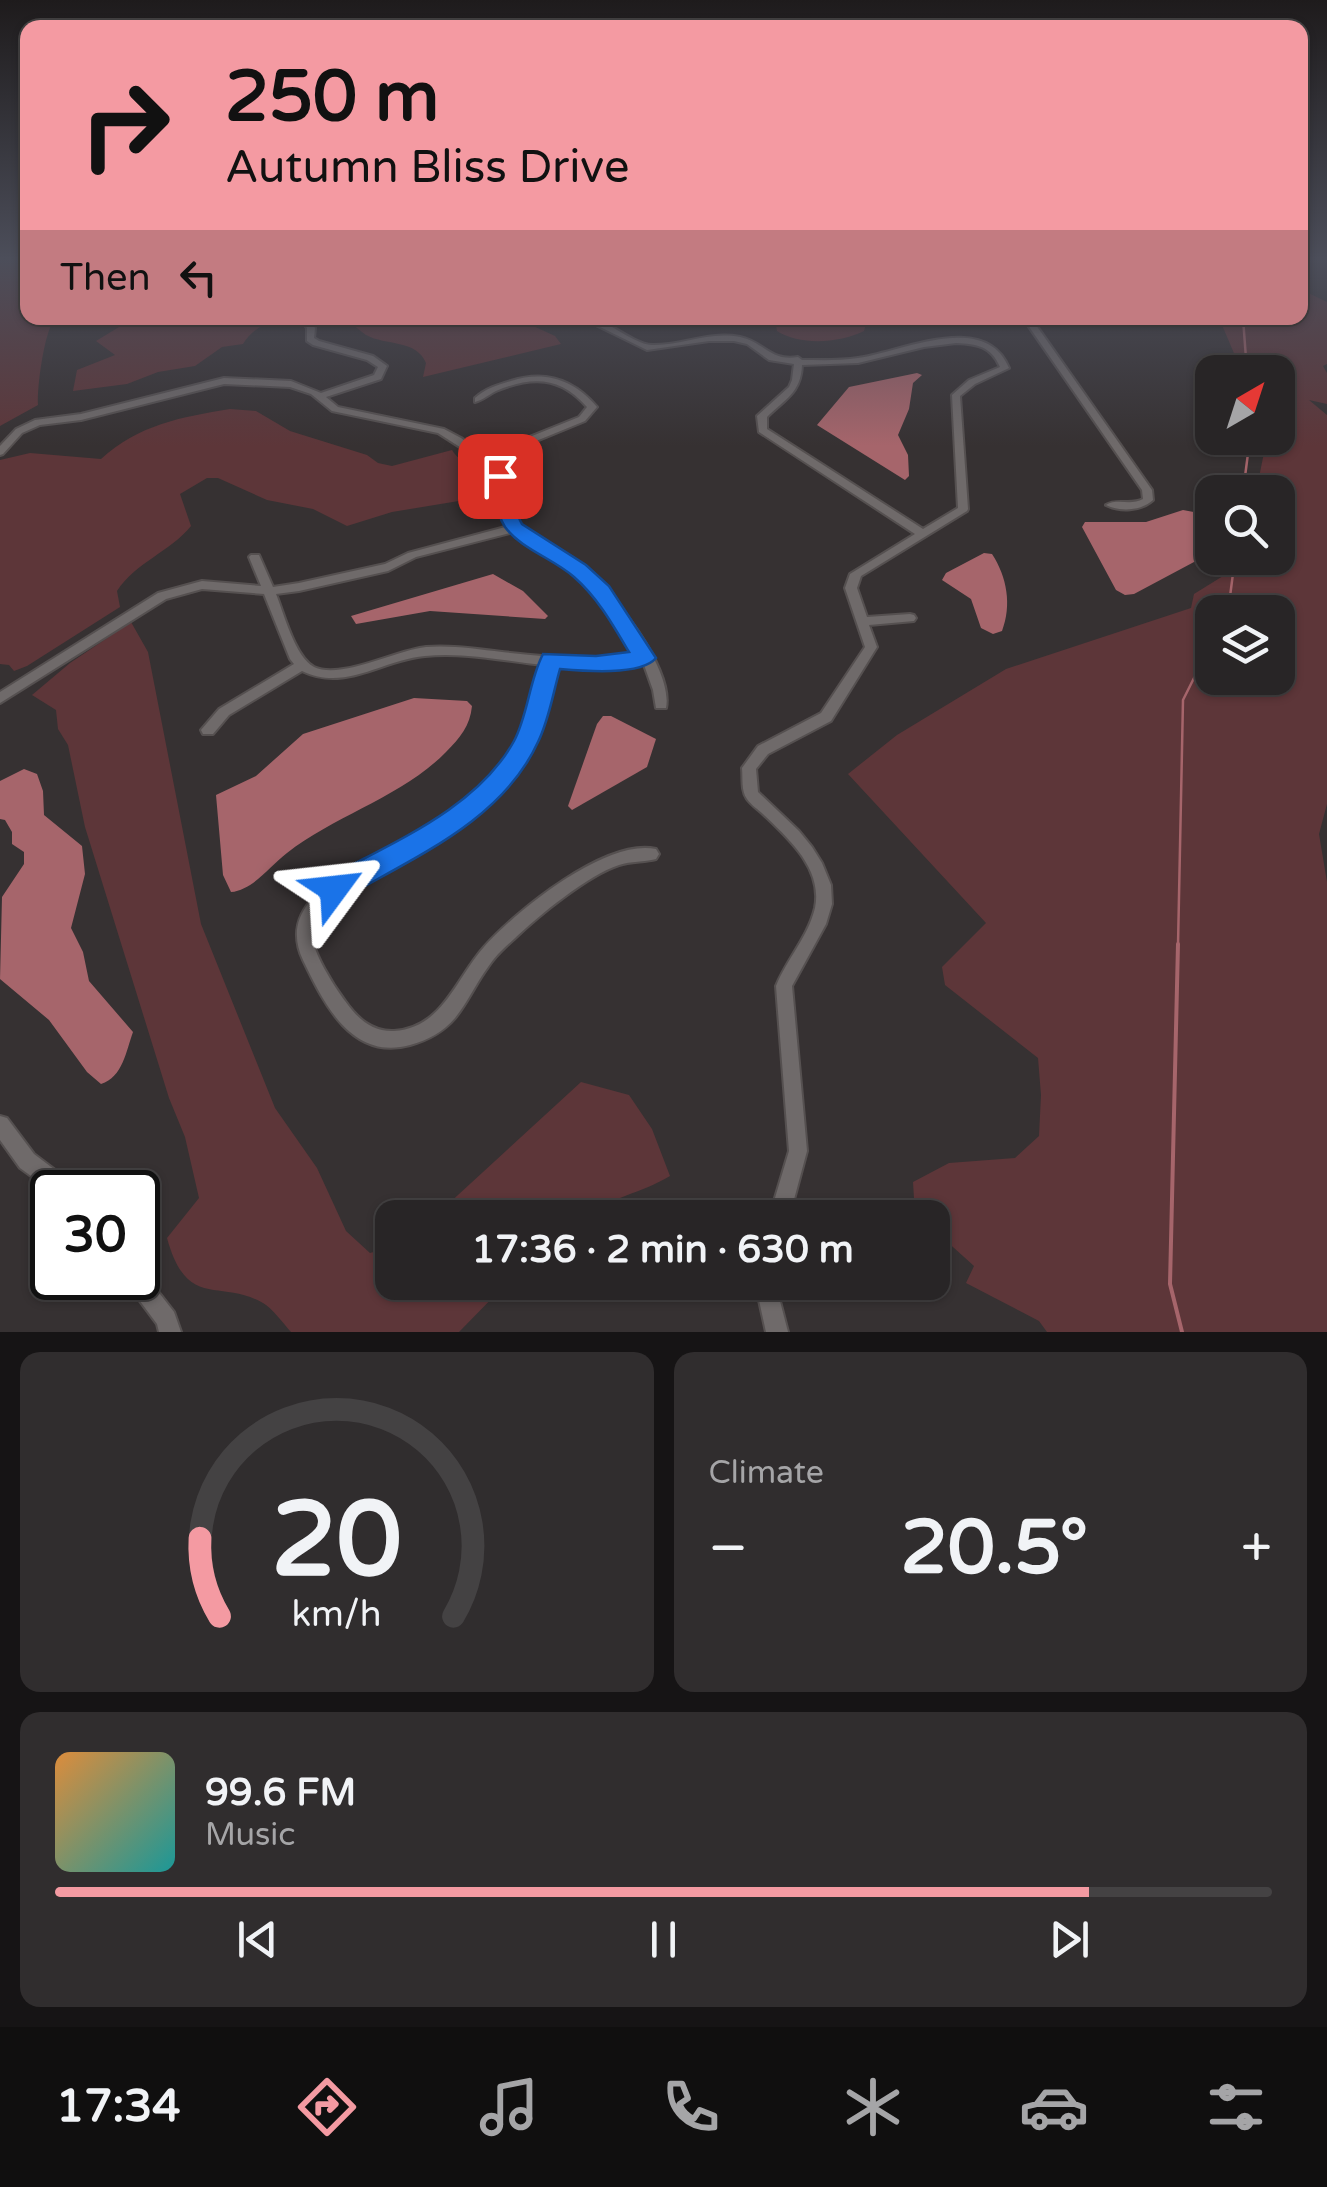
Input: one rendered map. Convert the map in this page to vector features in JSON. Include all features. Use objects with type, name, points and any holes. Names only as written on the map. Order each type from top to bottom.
[{"type":"street","points":[[309,325],[310,339],[316,344],[370,358],[382,366],[378,377],[370,381],[319,397]]},
{"type":"street","points":[[604,325],[646,348],[684,340],[737,340],[774,358],[856,360],[944,340],[970,340],[992,348],[1004,362],[1005,368],[972,382],[956,396],[962,509],[856,574],[851,588],[872,646],[826,716],[763,750],[749,768],[751,794],[808,851],[824,876],[825,898],[818,925],[792,964],[784,986],[798,1151],[784,1200]]},
{"type":"street","points":[[1032,325],[1147,490],[1148,500],[1142,505],[1111,505]]},
{"type":"street","points":[[798,360],[799,378],[794,389],[762,416],[762,430],[923,534]]},
{"type":"street","points":[[478,400],[485,392],[539,376],[558,380],[592,406],[582,419],[481,460]]},
{"type":"street","points":[[0,452],[19,430],[38,422],[81,417],[206,384],[241,380],[292,384],[335,409],[441,430],[454,436],[500,476],[506,489],[507,516],[515,528],[579,570],[601,591],[663,688],[662,705]]},
{"type":"street","points":[[0,698],[162,596],[202,586],[269,591],[388,566],[412,555],[515,528]]},
{"type":"street","points":[[255,557],[301,666],[320,674],[337,674],[426,651],[596,664],[645,658]]},
{"type":"street","points":[[862,621],[910,618]]},
{"type":"street","points":[[551,660],[528,740],[506,774],[484,797],[447,824],[334,889],[308,918],[305,945],[336,1006],[349,1024],[366,1035],[394,1038],[418,1034],[444,1018],[502,937],[525,918],[616,859],[651,854]]},
{"type":"street","points":[[208,730],[224,712],[301,666]]},
{"type":"street","points":[[0,1125],[27,1161],[39,1170]]},
{"type":"street","points":[[152,1300],[167,1319],[170,1332]]},
{"type":"street","points":[[769,1300],[776,1332]]},
{"type":"shaded area","points":[[0,322],[52,325],[40,374],[38,405],[0,426]]},
{"type":"shaded area","points":[[1327,322],[1327,364],[1323,366],[1327,373],[1327,404],[1309,400],[1327,415],[1327,804],[1319,834],[1327,882],[1327,1332],[1047,1332],[1039,1321],[966,1283],[974,1266],[950,1244],[950,1200],[914,1200],[913,1182],[949,1163],[1015,1158],[1039,1136],[1038,1058],[945,985],[942,967],[986,923],[848,774],[897,735],[1006,669],[1191,608],[1194,594],[1225,575],[1295,575],[1295,475],[1259,475],[1264,455],[1295,455],[1295,355],[1235,355],[1222,325]]},
{"type":"shaded area","points":[[264,325],[243,344],[222,347],[195,366],[158,372],[127,384],[73,391],[77,370],[115,355],[96,341],[119,327]]},
{"type":"shaded area","points":[[353,325],[531,325],[555,336],[561,344],[423,377],[426,363],[415,350],[366,335]]},
{"type":"shaded area","points":[[776,325],[866,325],[864,331],[820,341],[797,339],[777,331]]},
{"type":"shaded area","points":[[922,375],[913,383],[909,409],[898,435],[908,455],[909,476],[905,480],[817,425],[849,387]]},
{"type":"shaded area","points":[[230,409],[256,411],[290,431],[392,466],[452,450],[483,477],[492,491],[477,498],[392,512],[347,526],[313,509],[267,500],[218,478],[207,478],[180,494],[191,526],[125,581],[117,591],[120,607],[27,666],[14,671],[9,665],[0,664],[0,460],[30,453],[101,459],[145,430],[177,419]]},
{"type":"shaded area","points":[[1183,510],[1195,512],[1195,562],[1125,595],[1116,590],[1082,527],[1085,522],[1146,522]]},
{"type":"shaded area","points":[[984,553],[992,554],[1006,591],[1002,631],[993,634],[981,628],[971,599],[942,580],[946,573]]},
{"type":"shaded area","points":[[493,574],[523,591],[548,616],[545,619],[430,611],[356,624],[351,616]]},
{"type":"shaded area","points":[[131,622],[148,652],[201,924],[275,1108],[317,1168],[346,1231],[370,1253],[375,1252],[375,1300],[490,1300],[459,1332],[291,1332],[263,1303],[195,1284],[175,1261],[167,1238],[199,1198],[185,1137],[169,1098],[85,827],[68,745],[58,729],[56,710],[32,695],[70,663]]},
{"type":"shaded area","points":[[414,698],[467,701],[472,706],[467,726],[451,747],[410,781],[326,827],[287,853],[254,882],[231,892],[223,875],[216,795],[256,776],[303,734]]},
{"type":"shaded area","points":[[603,716],[611,716],[656,739],[647,767],[572,810],[568,806]]},
{"type":"shaded area","points":[[24,769],[37,774],[43,791],[44,815],[82,846],[85,874],[71,928],[83,952],[89,981],[133,1032],[119,1069],[101,1084],[87,1072],[49,1020],[0,979],[2,897],[24,864],[24,852],[12,844],[12,832],[0,819],[0,781]]},
{"type":"shaded area","points":[[581,1082],[629,1095],[652,1129],[670,1176],[616,1200],[453,1200]]},
{"type":"waterway","points":[[1244,325],[1246,355]]},
{"type":"waterway","points":[[1245,475],[1248,455]]},
{"type":"waterway","points":[[1230,595],[1233,575]]},
{"type":"waterway","points":[[1178,946],[1183,700],[1195,676]]},
{"type":"waterway","points":[[1178,944],[1170,1284],[1182,1332]]},
{"type":"route","points":[[334,889],[447,824],[484,797],[506,774],[528,740],[551,660],[596,664],[645,658],[628,626],[601,591],[579,570],[515,528],[507,516],[506,489],[500,476]]}]
